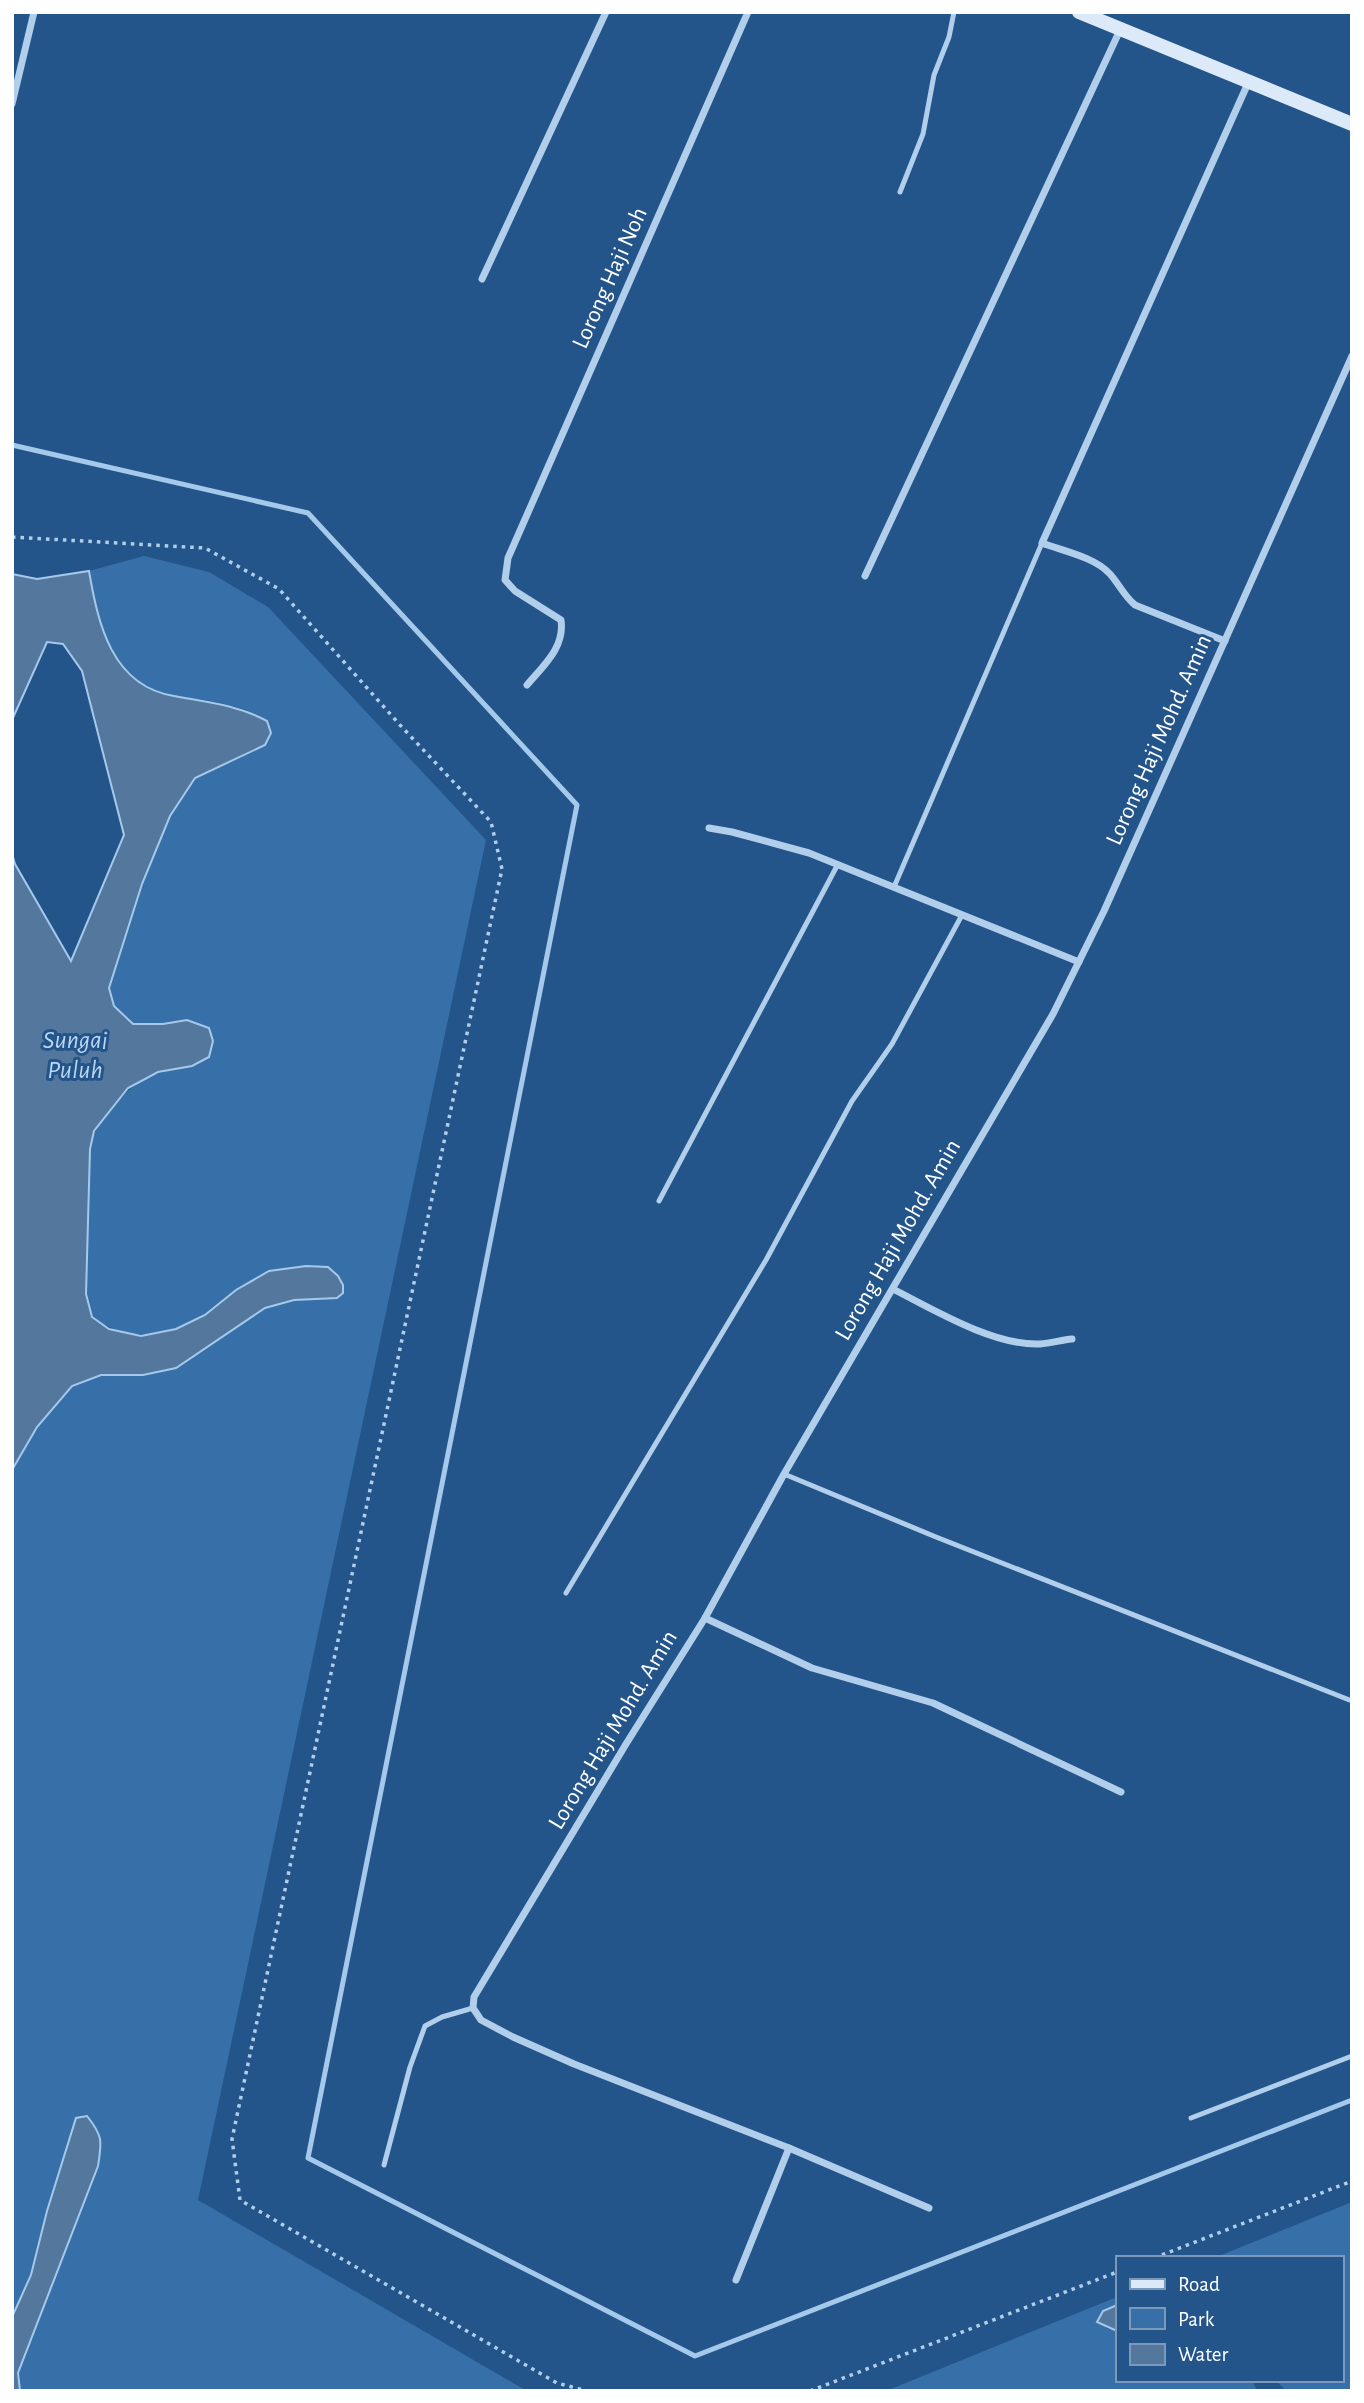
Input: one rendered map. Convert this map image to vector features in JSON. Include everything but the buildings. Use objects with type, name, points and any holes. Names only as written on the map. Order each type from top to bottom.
[{"type":"street","points":[[12,104],[34,12]]},
{"type":"street","points":[[482,279],[606,12]]},
{"type":"street","name":"Lorong Haji Noh","points":[[527,685],[555,652],[563,633],[561,620],[515,591],[505,580],[508,558],[748,12]]},
{"type":"street","points":[[1086,13],[1352,124]]},
{"type":"street","points":[[865,576],[1121,28]]},
{"type":"street","points":[[1225,641],[1135,606],[1125,597],[1109,573],[1096,564],[1042,543],[1249,81]]},
{"type":"street","name":"Lorong Haji Mohd. Amin","points":[[473,2008],[474,1997],[705,1618],[784,1474],[1053,1014],[1225,641],[1352,356]]},
{"type":"street","points":[[709,828],[732,832],[838,864],[1079,962]]},
{"type":"street","points":[[893,1289],[961,1324],[1017,1342],[1040,1344],[1072,1339]]},
{"type":"street","points":[[705,1618],[812,1668],[933,1703],[1121,1791]]},
{"type":"street","points":[[473,2008],[481,2020],[574,2064],[789,2148],[929,2208]]},
{"type":"street","points":[[736,2280],[789,2148]]},
{"type":"lane","points":[[900,192],[923,134],[934,75],[949,37],[954,12]]},
{"type":"lane","points":[[894,887],[1042,543]]},
{"type":"lane","points":[[659,1201],[838,864]]},
{"type":"lane","points":[[566,1593],[766,1260],[852,1101],[892,1044],[962,915]]},
{"type":"lane","points":[[784,1474],[1352,1701]]},
{"type":"lane","points":[[384,2165],[410,2067],[425,2026],[442,2017],[473,2008]]},
{"type":"lane","points":[[1191,2118],[1352,2056]]},
{"type":"path","points":[[12,537],[205,548],[279,589],[491,822],[502,869],[232,2139],[240,2200],[557,2383],[587,2391]]},
{"type":"path","points":[[1159,2256],[1352,2181]]},
{"type":"path","points":[[810,2391],[1116,2272]]},
{"type":"green space","points":[[144,556],[209,572],[268,607],[486,840],[198,2200],[527,2391],[20,2391],[17,2373],[98,2166],[87,2116],[76,2119],[47,2211],[31,2275],[12,2317],[12,1470],[37,1427],[72,1386],[101,1375],[143,1375],[176,1368],[265,1308],[294,1300],[336,1298],[343,1285],[328,1267],[259,1283],[233,1292],[208,1313],[190,1323],[162,1333],[134,1334],[120,1331],[92,1317],[86,1294],[90,1149],[95,1133],[120,1100],[137,1084],[155,1075],[192,1066],[187,1020],[163,1024],[133,1024],[114,1006],[109,988],[142,884],[170,816],[195,778],[242,757],[247,710],[152,690],[122,666],[103,631],[89,571]]},
{"type":"green space","points":[[1352,2202],[1352,2391],[1286,2391],[1278,2382],[1343,2382],[1343,2256],[1219,2256]]},
{"type":"green space","points":[[1116,2297],[1116,2305],[1103,2311],[1106,2328],[1116,2331],[1116,2382],[1253,2382],[1257,2391],[886,2391]]},
{"type":"water","name":"Sungai Puluh","points":[[89,571],[97,611],[112,650],[122,666],[136,680],[153,690],[244,711],[267,721],[271,733],[265,745],[195,778],[170,816],[142,884],[109,988],[114,1006],[133,1024],[163,1024],[187,1020],[209,1028],[213,1041],[209,1057],[192,1066],[158,1072],[128,1088],[94,1131],[90,1149],[86,1294],[92,1317],[109,1329],[141,1336],[176,1329],[205,1315],[236,1290],[269,1271],[306,1266],[328,1267],[338,1276],[343,1285],[343,1293],[337,1298],[294,1300],[265,1308],[176,1368],[143,1375],[101,1375],[72,1386],[37,1427],[12,1470],[12,854],[15,864],[71,961],[124,835],[82,671],[63,644],[47,642],[12,720],[12,574],[37,579]]},
{"type":"water","points":[[87,2116],[100,2139],[98,2166],[18,2373],[20,2391],[12,2391],[12,2317],[31,2275],[47,2211],[76,2118]]},
{"type":"water","points":[[1116,2305],[1116,2331],[1097,2322],[1103,2311]]},
{"type":"waterway","points":[[12,445],[308,513],[577,805],[308,2158],[695,2356],[1352,2100]]}]
